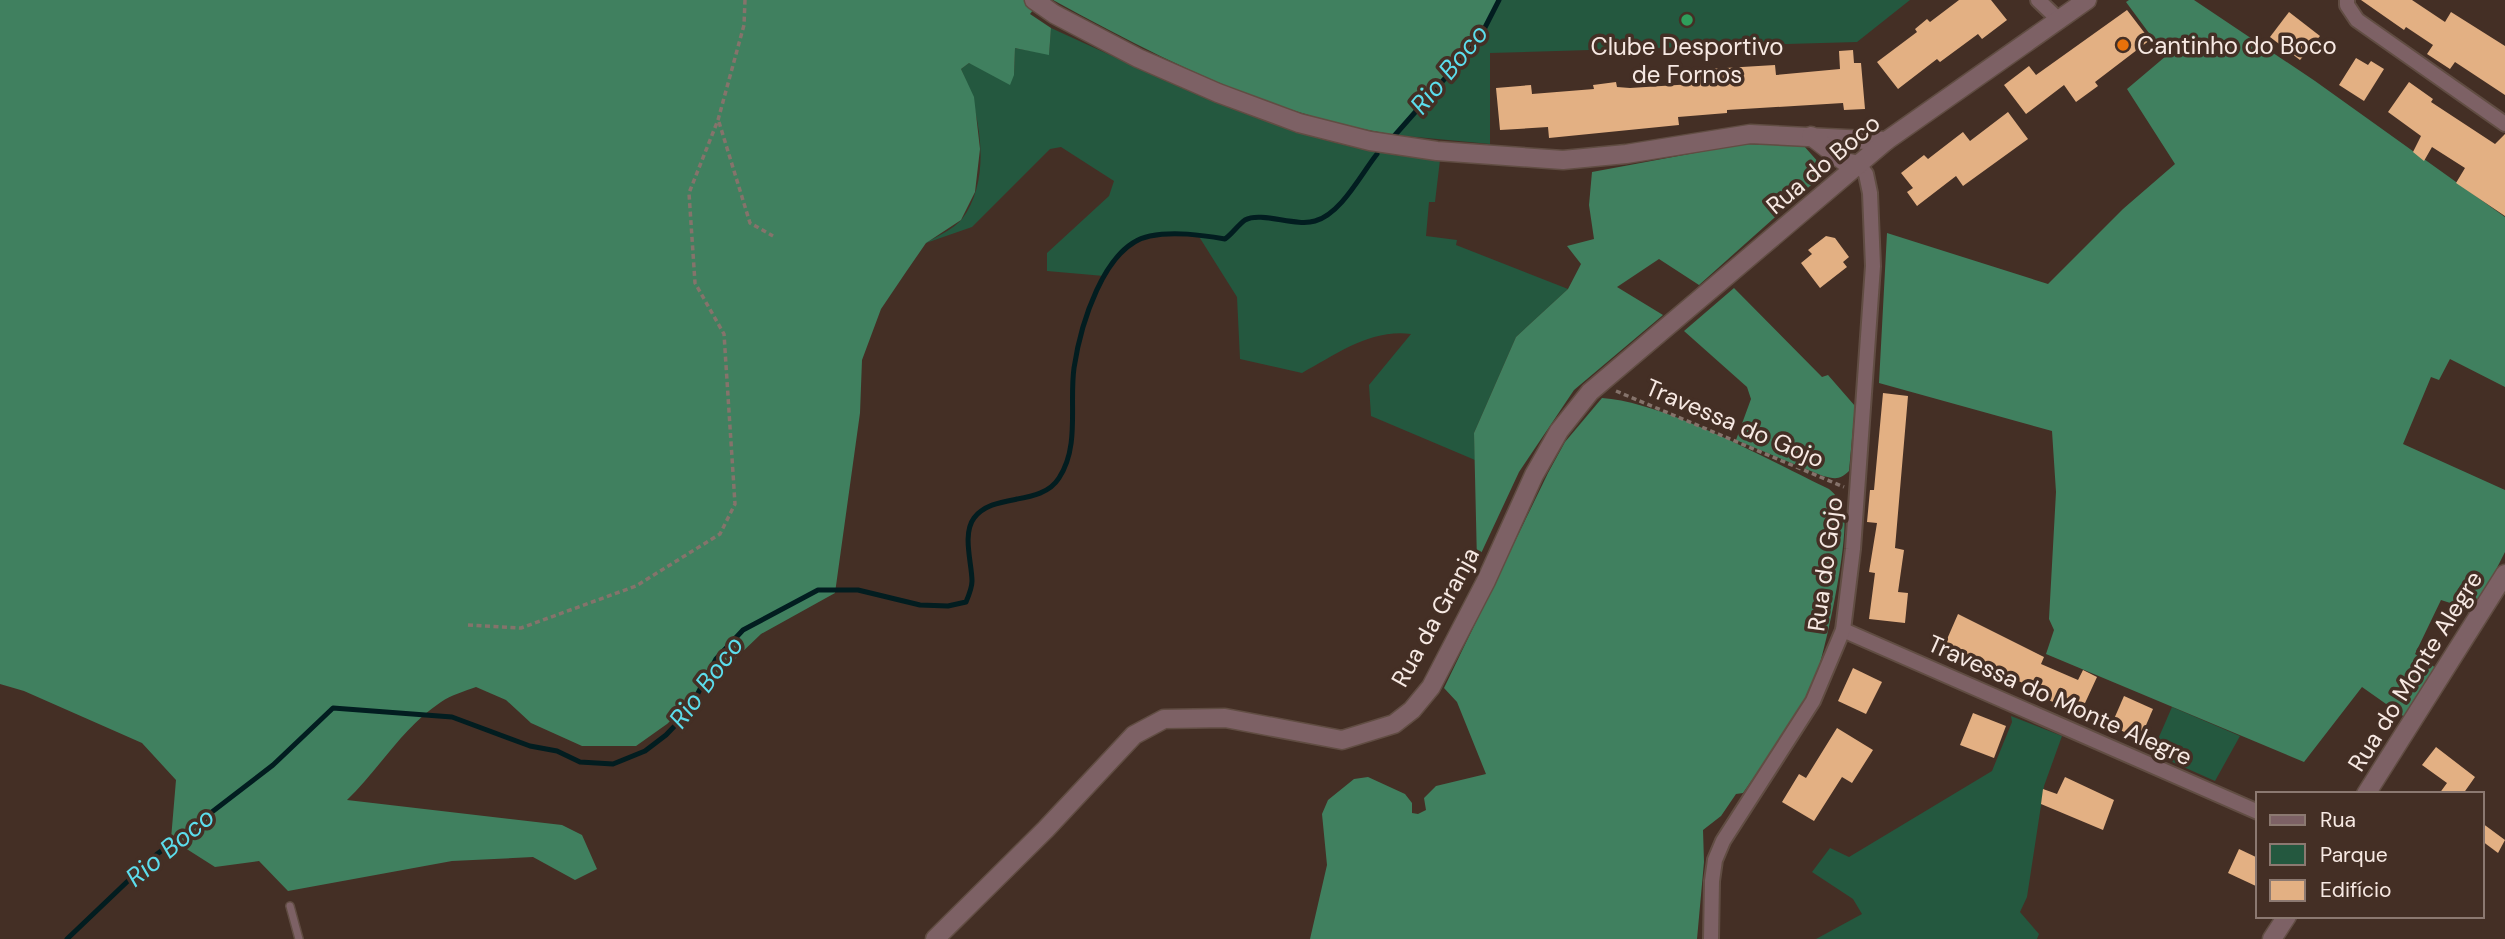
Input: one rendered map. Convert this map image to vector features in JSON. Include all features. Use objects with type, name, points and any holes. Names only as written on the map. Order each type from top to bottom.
[{"type":"street","points":[[1034,0],[1054,14],[1138,58],[1228,97],[1299,123],[1370,141],[1462,153],[1563,160],[1626,154],[1750,134],[1886,141]]},
{"type":"street","points":[[2038,0],[2059,19]]},
{"type":"street","name":"Rua do Boco","points":[[1603,381],[1886,141],[2087,0]]},
{"type":"street","points":[[2347,0],[2347,5],[2357,20],[2505,124]]},
{"type":"street","points":[[1811,136],[1845,162],[1859,165]]},
{"type":"street","name":"Rua do Gojo","points":[[1711,939],[1715,860],[1723,841],[1814,701],[1843,630],[1858,489],[1873,266],[1870,193],[1866,174],[1859,165]]},
{"type":"street","name":"Rua da Granja","points":[[935,939],[1046,829],[1134,735],[1164,719],[1225,718],[1342,740],[1394,724],[1412,710],[1431,687],[1486,581],[1534,475],[1559,432],[1590,392],[1603,381]]},
{"type":"street","name":"Rua do Monte Alegre","points":[[2367,792],[2505,574]]},
{"type":"street","name":"Travessa do Monte Alegre","points":[[1843,630],[2256,810]]},
{"type":"street","points":[[2272,939],[2286,918]]},
{"type":"lane","points":[[290,906],[299,939]]},
{"type":"path","points":[[468,625],[521,628],[636,586],[720,534],[735,504],[724,334],[695,283],[689,193],[718,120],[744,25],[744,0]]},
{"type":"path","points":[[718,120],[750,223],[773,236]]},
{"type":"path","name":"Travessa do Gojo","points":[[1603,381],[1616,391],[1827,481],[1858,489]]},
{"type":"green space","points":[[0,0],[1041,0],[1030,14],[1051,28],[1049,55],[1015,48],[1014,75],[1010,85],[969,63],[961,69],[974,97],[980,149],[975,192],[961,220],[926,243],[881,309],[862,360],[860,413],[835,593],[761,634],[667,724],[636,746],[582,746],[531,723],[506,700],[476,687],[449,697],[427,712],[347,800],[562,825],[582,835],[597,869],[575,880],[533,857],[452,861],[288,891],[259,861],[215,867],[171,839],[176,780],[142,743],[24,691],[0,684]]},
{"type":"green space","points":[[1053,0],[1499,0],[1478,41],[1395,135],[1304,114],[1261,99],[1177,64]]},
{"type":"green space","name":"Clube Desportivo de Fornos","points":[[1499,0],[1910,0],[1857,42],[1490,53],[1490,144],[1395,135],[1478,41]]},
{"type":"green space","points":[[2194,0],[2315,81],[2505,217],[2505,387],[2450,359],[2439,380],[2431,377],[2403,444],[2505,490],[2505,552],[2475,611],[2441,600],[2415,654],[2436,668],[2406,718],[2362,687],[2304,762],[2046,654],[2054,630],[2049,619],[2056,492],[2052,431],[1879,383],[1887,233],[2048,284],[2123,209],[2175,164],[2127,89],[2166,56],[2126,2]]},
{"type":"green space","points":[[1051,28],[1192,92],[1288,129],[1388,154],[1440,160],[1435,202],[1429,202],[1426,236],[1457,240],[1456,245],[1568,289],[1516,337],[1474,433],[1475,460],[1371,416],[1369,385],[1411,334],[1382,335],[1354,344],[1302,373],[1240,359],[1237,297],[1198,235],[1155,237],[1134,244],[1114,262],[1104,276],[1047,271],[1047,253],[1109,196],[1114,181],[1061,147],[1050,149],[972,227],[926,243],[959,223],[972,203],[978,184],[978,124],[961,69],[969,63],[1014,75],[1015,48],[1049,54]]},
{"type":"green space","points":[[1743,144],[1804,146],[1819,163],[1819,178],[1699,285],[1659,259],[1617,287],[1663,315],[1574,390],[1519,472],[1477,562],[1474,433],[1516,337],[1568,289],[1581,264],[1567,246],[1594,239],[1589,205],[1592,172]]},
{"type":"green space","points":[[1734,288],[1822,377],[1828,375],[1855,406],[1849,471],[1843,476],[1823,476],[1736,440],[1751,399],[1747,387],[1684,331]]},
{"type":"green space","points":[[1602,398],[1656,410],[1748,449],[1829,489],[1839,501],[1844,516],[1843,549],[1835,598],[1815,679],[1791,723],[1743,793],[1736,794],[1721,816],[1703,830],[1704,862],[1697,939],[1310,939],[1327,865],[1322,814],[1328,800],[1354,779],[1368,777],[1405,794],[1412,803],[1412,813],[1418,814],[1426,810],[1424,798],[1436,786],[1486,774],[1457,702],[1444,688],[1548,473],[1565,442]]},
{"type":"green space","points":[[2172,707],[2240,736],[2215,781],[2152,753]]},
{"type":"green space","points":[[2011,716],[2062,736],[2044,786],[2027,897],[2020,912],[2039,934],[2037,939],[1816,939],[1862,914],[1853,899],[1812,872],[1830,848],[1849,857],[1992,771],[2012,722]]},
{"type":"building","points":[[1959,0],[1991,0],[2007,20],[1982,39],[1978,34],[1940,62],[1937,59],[1898,89],[1877,62],[1917,32],[1915,29],[1927,19],[1930,22]]},
{"type":"building","points":[[2361,0],[2412,0],[2445,22],[2451,12],[2505,46],[2505,95],[2455,62],[2450,69],[2427,54],[2433,45],[2406,27],[2404,30]]},
{"type":"building","points":[[2127,10],[2150,40],[2095,82],[2098,86],[2076,102],[2064,85],[2026,114],[2004,85],[2029,66],[2036,75]]},
{"type":"building","points":[[2289,12],[2320,36],[2300,60],[2270,37]]},
{"type":"building","points":[[1853,50],[1854,63],[1861,63],[1865,109],[1844,110],[1843,103],[1727,110],[1727,113],[1678,117],[1679,125],[1549,138],[1548,127],[1500,130],[1496,88],[1531,85],[1532,94],[1594,89],[1593,85],[1616,82],[1617,87],[1630,88],[1693,84],[1692,70],[1775,65],[1776,75],[1840,69],[1839,51]]},
{"type":"building","points":[[2356,58],[2368,65],[2371,61],[2384,69],[2364,101],[2339,85]]},
{"type":"building","points":[[2409,82],[2433,99],[2431,102],[2495,144],[2505,134],[2505,216],[2456,183],[2465,168],[2432,147],[2424,161],[2413,152],[2421,136],[2388,112]]},
{"type":"building","points":[[2008,112],[2028,139],[1963,186],[1956,176],[1917,206],[1907,192],[1913,188],[1901,173],[1924,155],[1928,159],[1963,132],[1970,141]]},
{"type":"building","points":[[1826,236],[1835,238],[1849,257],[1843,262],[1847,267],[1820,288],[1801,263],[1812,254],[1808,250]]},
{"type":"building","points":[[1883,393],[1908,396],[1895,548],[1904,550],[1898,592],[1908,593],[1905,623],[1869,619],[1875,573],[1869,572],[1877,523],[1867,522],[1870,490],[1874,490]]},
{"type":"building","points":[[1958,614],[2044,657],[2041,664],[2078,680],[2083,670],[2097,677],[2080,714],[2044,698],[2046,694],[1980,663],[1977,669],[1941,653]]},
{"type":"building","points":[[1853,668],[1882,682],[1866,714],[1838,701]]},
{"type":"building","points":[[2124,696],[2153,709],[2140,739],[2111,726]]},
{"type":"building","points":[[1973,713],[2006,726],[1994,758],[1960,745]]},
{"type":"building","points":[[1837,728],[1873,750],[1852,783],[1842,777],[1814,821],[1782,802],[1799,774],[1806,778]]},
{"type":"building","points":[[2436,747],[2475,777],[2464,792],[2440,792],[2447,783],[2422,765]]},
{"type":"building","points":[[2065,777],[2114,800],[2103,830],[2041,804],[2043,789],[2057,794]]},
{"type":"building","points":[[2484,824],[2505,840],[2498,853],[2484,842]]},
{"type":"building","points":[[2239,849],[2256,857],[2256,886],[2228,873]]},
{"type":"waterway","name":"Rio Boco","points":[[1395,135],[1478,41],[1499,0]]},
{"type":"waterway","name":"Rio Boco","points":[[67,939],[152,858],[273,765],[333,708],[452,717],[530,746],[557,751],[580,762],[613,764],[645,751],[666,735],[688,712],[716,659],[743,630],[818,590],[858,590],[920,605],[948,606],[966,602],[972,584],[968,540],[974,518],[993,505],[1041,493],[1051,487],[1065,466],[1072,439],[1073,382],[1077,351],[1097,290],[1119,255],[1133,243],[1150,236],[1188,234],[1225,239],[1242,222],[1252,218],[1315,221],[1342,202],[1377,154]]},
{"type":"place","name":"Clube Desportivo de Fornos","points":[[1687,20]]},
{"type":"place","name":"Cantinho do Boco","points":[[2123,45]]}]
